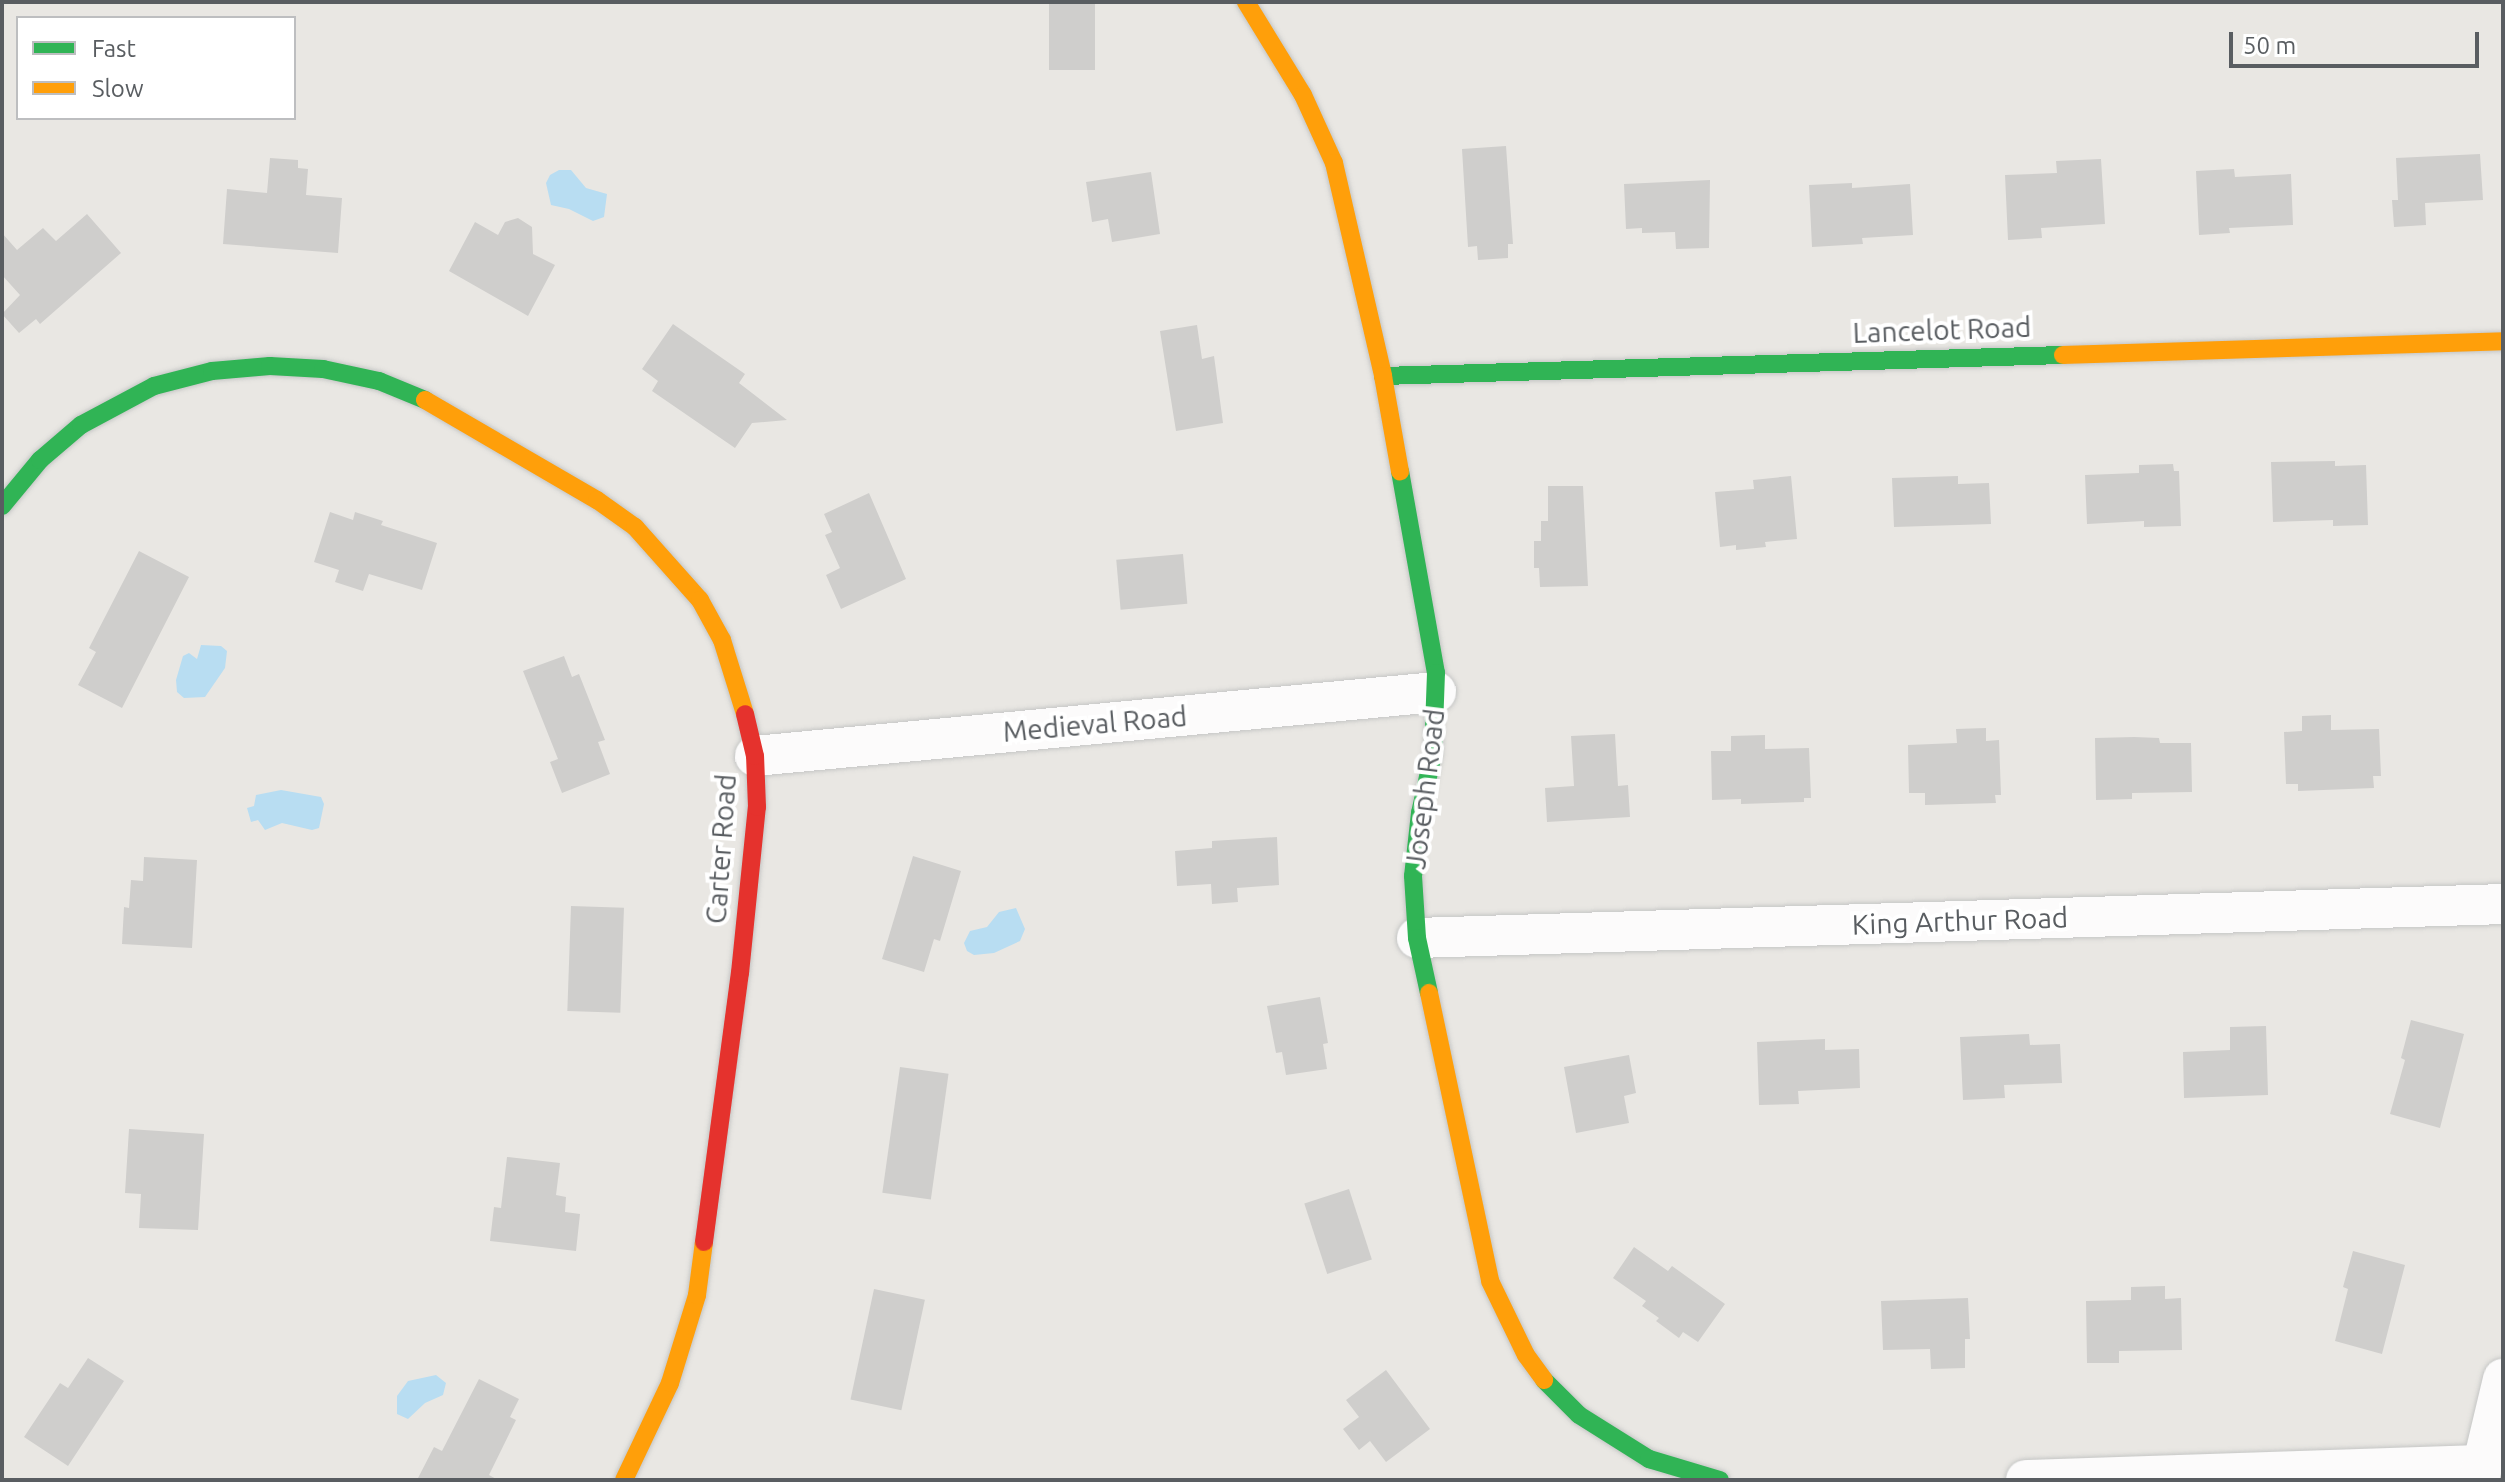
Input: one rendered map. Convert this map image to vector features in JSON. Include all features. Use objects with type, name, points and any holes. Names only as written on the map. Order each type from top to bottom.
[{"type":"street","name":"Joseph Road","points":[[1246,2],[1303,95],[1334,163],[1383,376],[1429,618],[1436,692],[1433,754],[1420,813],[1413,876],[1417,938],[1483,1256],[1499,1306],[1542,1378],[1579,1415],[1625,1446],[1677,1469],[1720,1480]]},
{"type":"street","name":"Lancelot Road","points":[[1383,376],[2503,341]]},
{"type":"street","name":"Carter Road","points":[[2,506],[40,460],[81,425],[154,386],[212,371],[270,366],[323,369],[379,381],[434,404],[597,500],[635,527],[700,600],[722,640],[737,681],[755,756],[757,807],[706,1249],[697,1295],[670,1383],[624,1480]]},
{"type":"street","name":"Medieval Road","points":[[755,756],[1436,692]]},
{"type":"street","name":"King Arthur Road","points":[[1417,938],[2503,904]]},
{"type":"street","points":[[2026,1480],[2481,1472],[2503,1379]]},
{"type":"water","points":[[559,170],[571,170],[586,188],[607,194],[604,217],[593,221],[569,209],[551,205],[546,183],[550,175]]},
{"type":"water","points":[[201,645],[221,646],[227,651],[225,668],[205,697],[184,698],[177,692],[176,680],[183,656],[189,653],[197,659]]},
{"type":"water","points":[[281,790],[321,797],[324,804],[319,828],[312,830],[282,823],[265,830],[258,820],[251,822],[247,808],[254,806],[256,795]]},
{"type":"water","points":[[1016,908],[1025,929],[1020,941],[994,953],[974,955],[967,951],[964,943],[970,931],[987,927],[999,912]]},
{"type":"water","points":[[436,1375],[446,1383],[443,1395],[425,1403],[408,1419],[397,1414],[397,1396],[408,1381]]},
{"type":"building","points":[[1049,2],[1095,2],[1095,70],[1049,70]]},
{"type":"building","points":[[1506,146],[1513,244],[1508,244],[1508,258],[1478,260],[1477,246],[1468,247],[1462,149]]},
{"type":"building","points":[[2480,154],[2483,200],[2425,203],[2426,225],[2394,227],[2392,200],[2398,200],[2396,158]]},
{"type":"building","points":[[270,158],[298,160],[298,168],[308,169],[306,195],[342,198],[338,253],[223,244],[227,189],[267,193]]},
{"type":"building","points":[[2101,159],[2105,224],[2041,228],[2042,238],[2008,240],[2005,175],[2057,173],[2056,161]]},
{"type":"building","points":[[2234,169],[2235,177],[2291,174],[2293,225],[2229,228],[2230,233],[2199,235],[2196,171]]},
{"type":"building","points":[[1151,172],[1160,234],[1112,242],[1108,219],[1092,222],[1086,182]]},
{"type":"building","points":[[1710,180],[1709,248],[1676,249],[1675,232],[1642,233],[1642,228],[1626,229],[1624,184]]},
{"type":"building","points":[[1852,183],[1852,188],[1910,184],[1913,235],[1862,238],[1863,244],[1812,247],[1809,185]]},
{"type":"building","points":[[87,214],[121,253],[40,324],[36,319],[19,333],[2,314],[20,295],[2,275],[2,233],[17,250],[43,228],[56,241]]},
{"type":"building","points":[[518,218],[532,227],[533,254],[555,265],[528,316],[449,271],[475,222],[498,235],[505,222]]},
{"type":"building","points":[[673,324],[745,374],[739,383],[787,420],[752,423],[735,448],[652,391],[658,381],[642,369]]},
{"type":"building","points":[[1197,325],[1202,359],[1214,356],[1223,423],[1176,431],[1160,331]]},
{"type":"building","points":[[2335,461],[2335,466],[2366,465],[2368,525],[2333,526],[2333,520],[2273,522],[2271,462]]},
{"type":"building","points":[[2173,464],[2174,471],[2179,471],[2181,526],[2144,527],[2144,521],[2087,524],[2085,475],[2139,473],[2139,465]]},
{"type":"building","points":[[1791,476],[1797,539],[1765,542],[1766,547],[1736,550],[1736,545],[1720,547],[1715,492],[1754,489],[1753,480]]},
{"type":"building","points":[[1958,476],[1958,484],[1989,483],[1991,524],[1894,527],[1892,478]]},
{"type":"building","points":[[1548,486],[1583,486],[1588,586],[1540,587],[1539,568],[1534,568],[1534,541],[1541,541],[1541,521],[1548,521]]},
{"type":"building","points":[[869,493],[906,579],[841,609],[826,575],[840,568],[825,535],[832,532],[824,514]]},
{"type":"building","points":[[330,512],[353,520],[355,512],[383,521],[381,525],[437,543],[422,590],[369,574],[363,591],[335,582],[339,570],[314,562]]},
{"type":"building","points":[[139,551],[189,577],[122,708],[78,685],[96,652],[89,648]]},
{"type":"building","points":[[1183,554],[1187,604],[1121,610],[1116,560]]},
{"type":"building","points":[[564,656],[572,677],[579,674],[605,740],[598,742],[610,774],[562,793],[550,762],[558,759],[523,671]]},
{"type":"building","points":[[2331,715],[2331,730],[2379,729],[2381,776],[2373,776],[2374,788],[2298,791],[2298,784],[2286,784],[2284,732],[2302,731],[2302,716]]},
{"type":"building","points":[[1986,728],[1986,741],[1999,740],[2001,795],[1995,795],[1996,803],[1925,805],[1925,793],[1909,793],[1908,745],[1957,743],[1956,729]]},
{"type":"building","points":[[1615,734],[1618,786],[1628,785],[1630,817],[1547,822],[1545,788],[1574,786],[1571,736]]},
{"type":"building","points":[[1765,735],[1765,749],[1809,748],[1811,798],[1804,798],[1804,802],[1741,804],[1741,799],[1712,800],[1711,751],[1731,751],[1731,736]]},
{"type":"building","points":[[2095,738],[2159,738],[2160,743],[2191,743],[2192,792],[2132,793],[2132,799],[2096,800]]},
{"type":"building","points":[[1277,837],[1279,885],[1237,888],[1238,902],[1212,904],[1211,884],[1177,886],[1175,851],[1212,848],[1212,841]]},
{"type":"building","points":[[913,856],[961,871],[940,941],[934,939],[924,972],[882,959]]},
{"type":"building","points":[[144,857],[197,860],[192,948],[122,944],[124,907],[129,908],[131,880],[143,881]]},
{"type":"building","points":[[571,906],[624,908],[620,1013],[567,1011]]},
{"type":"building","points":[[1320,997],[1328,1043],[1323,1044],[1327,1069],[1286,1075],[1282,1052],[1276,1053],[1267,1006]]},
{"type":"building","points":[[2411,1020],[2464,1034],[2440,1128],[2390,1114],[2405,1060],[2401,1058]]},
{"type":"building","points":[[2266,1026],[2268,1095],[2184,1098],[2183,1052],[2230,1050],[2230,1027]]},
{"type":"building","points":[[2029,1034],[2030,1045],[2060,1044],[2062,1083],[2004,1085],[2005,1098],[1963,1100],[1960,1037]]},
{"type":"building","points":[[1825,1039],[1825,1050],[1859,1049],[1860,1088],[1798,1091],[1799,1104],[1759,1105],[1757,1042]]},
{"type":"building","points":[[1629,1055],[1636,1093],[1624,1096],[1629,1123],[1576,1133],[1564,1067]]},
{"type":"building","points":[[900,1067],[949,1074],[931,1200],[882,1193]]},
{"type":"building","points":[[129,1129],[204,1134],[198,1230],[139,1228],[141,1194],[125,1193]]},
{"type":"building","points":[[507,1157],[560,1163],[556,1195],[566,1197],[565,1212],[580,1214],[576,1251],[490,1241],[494,1207],[501,1208]]},
{"type":"building","points":[[1349,1189],[1372,1259],[1327,1274],[1304,1204]]},
{"type":"building","points":[[1634,1247],[1668,1271],[1672,1266],[1725,1304],[1698,1342],[1683,1332],[1679,1338],[1656,1321],[1659,1318],[1642,1306],[1646,1301],[1613,1278]]},
{"type":"building","points":[[2353,1251],[2405,1265],[2382,1354],[2335,1341],[2348,1289],[2343,1287]]},
{"type":"building","points":[[2165,1286],[2165,1299],[2181,1298],[2182,1350],[2119,1351],[2119,1363],[2087,1363],[2086,1301],[2131,1300],[2131,1287]]},
{"type":"building","points":[[874,1289],[925,1300],[901,1410],[851,1400]]},
{"type":"building","points":[[1968,1298],[1970,1339],[1965,1339],[1965,1368],[1931,1369],[1930,1349],[1883,1350],[1881,1301]]},
{"type":"building","points":[[88,1358],[124,1381],[68,1466],[24,1437],[60,1383],[68,1388]]},
{"type":"building","points":[[1386,1370],[1430,1429],[1386,1462],[1370,1441],[1359,1450],[1343,1429],[1359,1417],[1346,1400]]},
{"type":"building","points":[[479,1379],[519,1399],[510,1417],[516,1420],[489,1475],[498,1480],[417,1480],[434,1447],[442,1451]]},
{"type":"traffic: fast","points":[[1383,376],[2063,355]]},
{"type":"traffic: fast","points":[[2,506],[40,460],[81,425],[154,386],[212,371],[270,366],[323,369],[379,381],[425,400]]},
{"type":"traffic: fast","points":[[1400,471],[1436,673],[1433,754],[1420,813],[1413,876],[1417,938],[1429,993]]},
{"type":"traffic: fast","points":[[1544,1380],[1579,1415],[1649,1459],[1720,1480]]},
{"type":"traffic: slow","points":[[1246,2],[1303,95],[1334,163],[1383,376],[1400,471]]},
{"type":"traffic: slow","points":[[2063,355],[2503,341]]},
{"type":"traffic: slow","points":[[425,400],[597,500],[635,527],[700,600],[722,640],[745,714]]},
{"type":"traffic: slow","points":[[1429,993],[1490,1281],[1526,1355],[1544,1380]]},
{"type":"traffic: slow","points":[[624,1480],[670,1383],[697,1295],[704,1242]]},
{"type":"traffic: jam","points":[[704,1242],[740,973],[757,807],[755,756],[745,714]]}]
